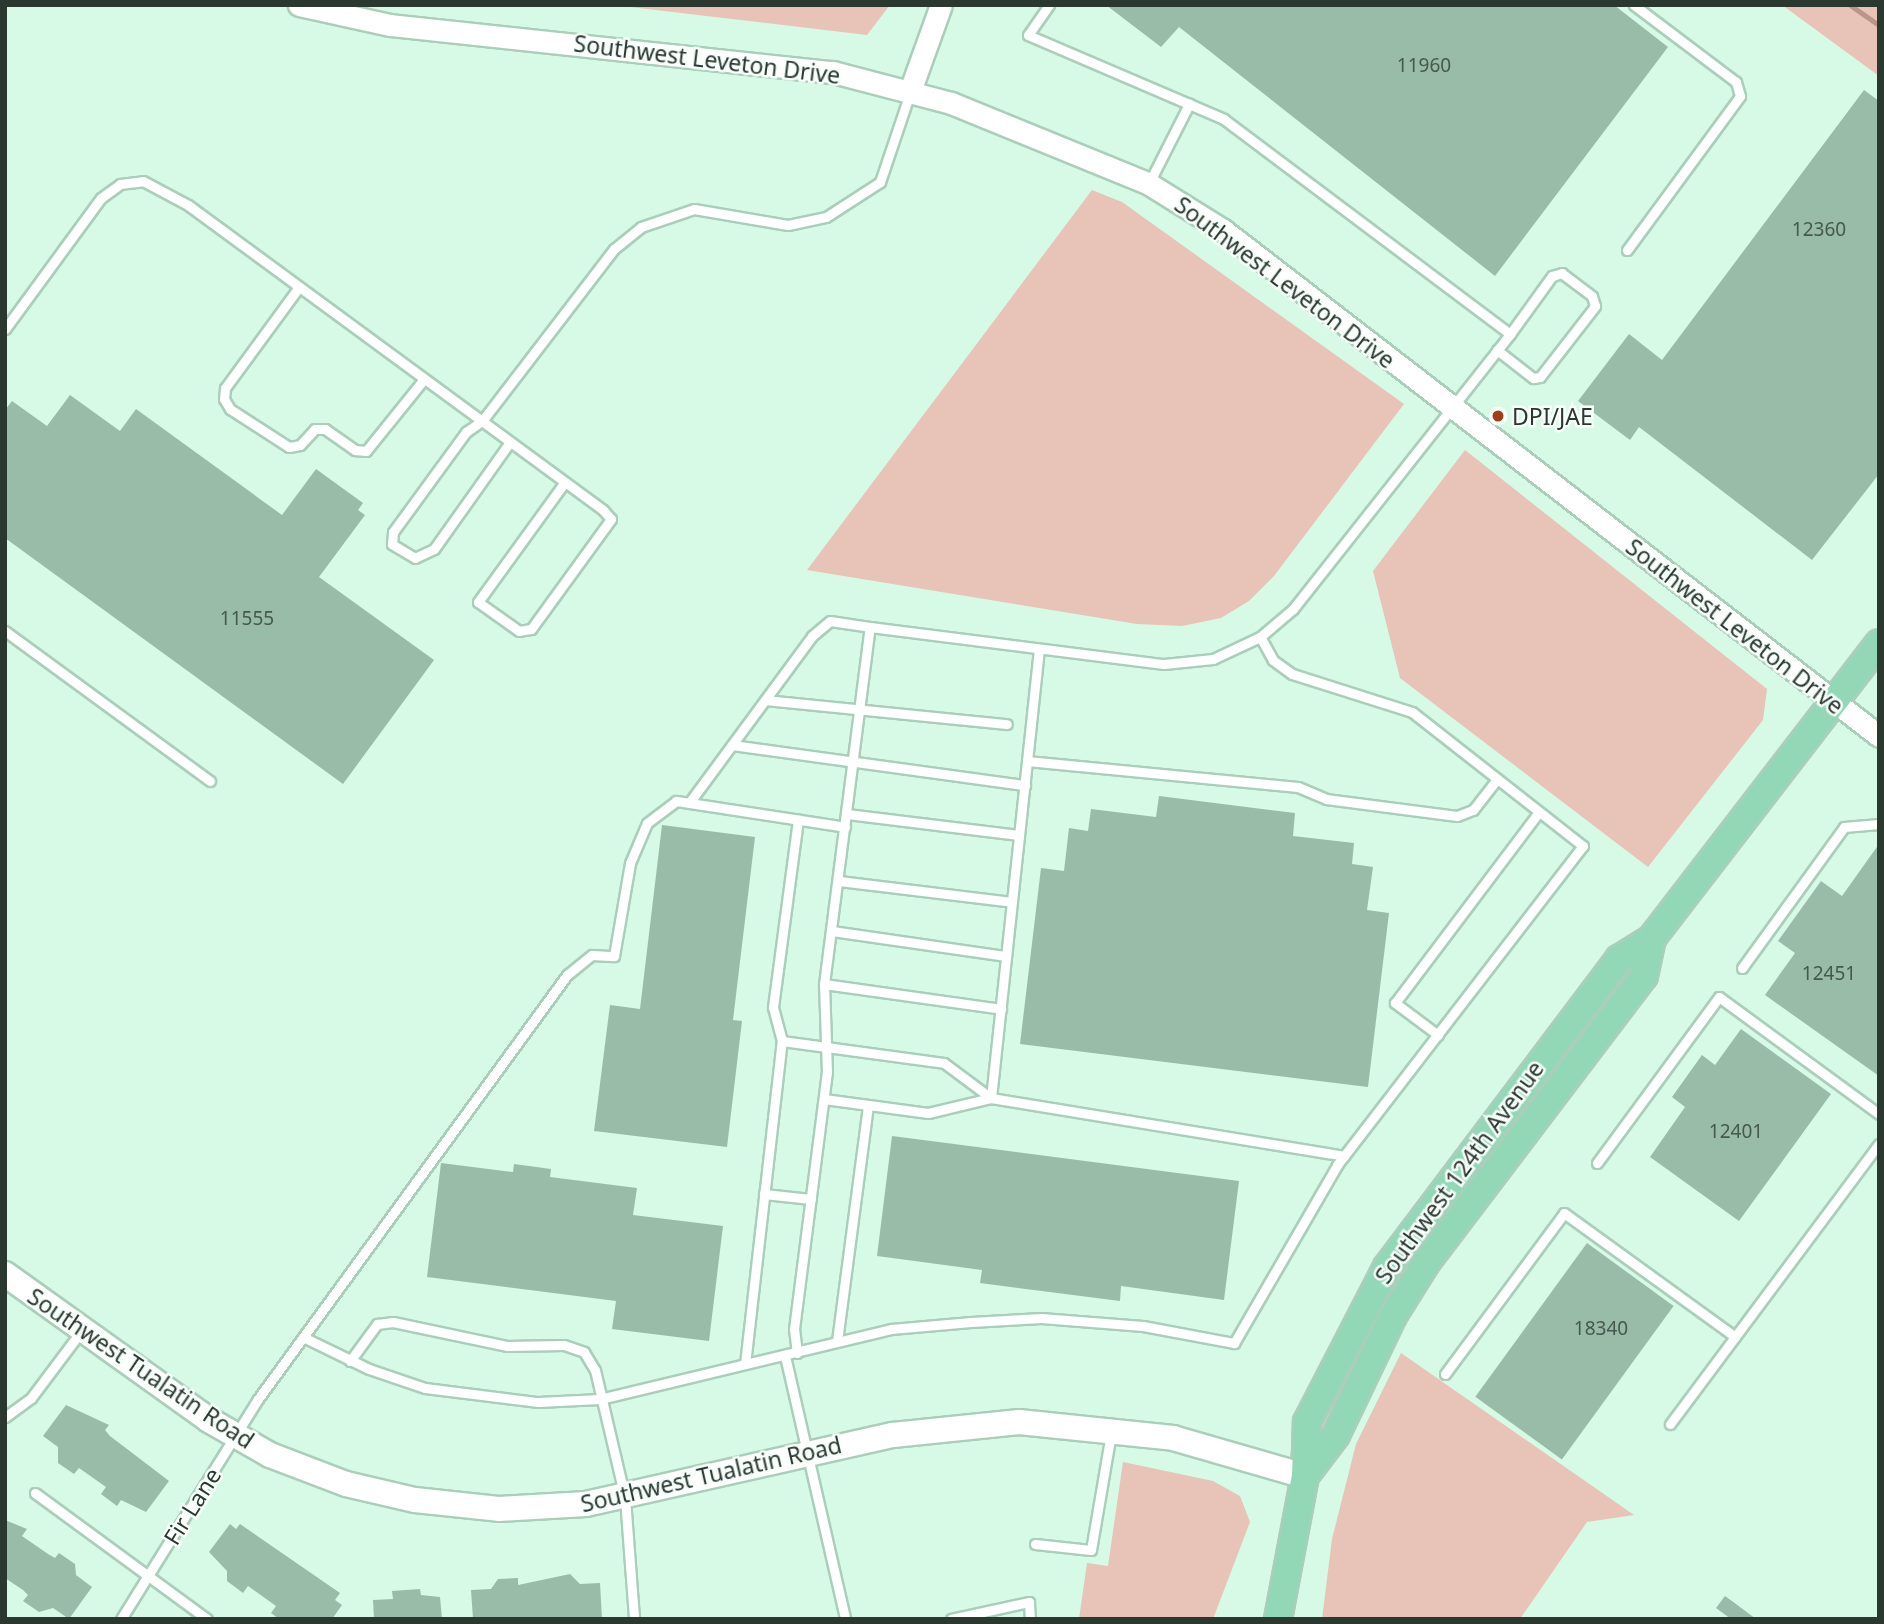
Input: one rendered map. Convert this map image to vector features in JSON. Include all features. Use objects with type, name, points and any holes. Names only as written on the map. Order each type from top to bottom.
[{"type":"main road","name":"Southwest 124th Avenue","points":[[1278,1619],[1306,1476],[1336,1435],[1393,1316],[1426,1263],[1644,976],[1652,938],[1879,643]]},
{"type":"main road","name":"Southwest Tualatin Road","points":[[5,1274],[235,1436],[307,1471],[415,1500],[499,1509],[625,1498],[805,1454],[978,1424],[1112,1428],[1209,1447],[1306,1476]]},
{"type":"street","name":"Southwest Leveton Drive","points":[[299,5],[390,25],[792,65],[910,91],[1149,184],[1223,230],[1879,736]]},
{"type":"street","points":[[910,91],[941,5]]},
{"type":"lane","points":[[1049,5],[1028,34],[1224,119],[1510,334]]},
{"type":"lane","points":[[1627,250],[1740,96],[1736,82],[1634,5]]},
{"type":"lane","points":[[510,442],[434,549],[415,558],[401,554],[392,544],[393,532],[466,432],[482,421],[614,249],[640,227],[694,209],[788,225],[826,217],[880,182],[910,91]]},
{"type":"lane","points":[[1149,184],[1189,104]]},
{"type":"lane","points":[[5,329],[101,198],[120,184],[160,186],[565,482],[611,520],[531,629],[519,631],[478,602],[565,482]]},
{"type":"lane","points":[[845,827],[690,803],[813,636],[830,621],[1039,651],[1164,664],[1213,659],[1260,637],[1293,609],[1450,407],[1510,334],[1552,276],[1562,273],[1592,296],[1595,306],[1540,377],[1533,378],[1497,350]]},
{"type":"lane","points":[[299,287],[225,388],[223,399],[249,422],[289,447],[300,445],[315,429],[325,429],[355,450],[366,451],[424,379]]},
{"type":"lane","points":[[797,1353],[794,1329],[824,1099],[827,1046],[824,984],[870,627]]},
{"type":"lane","points":[[5,631],[210,781]]},
{"type":"lane","points":[[303,1337],[350,1361],[425,1388],[475,1397],[600,1399],[891,1329],[1041,1318],[1143,1326],[1234,1342],[1276,1263],[1344,1156],[1583,846],[1412,712],[1292,674],[1273,660],[1260,637]]},
{"type":"lane","points":[[991,1098],[1039,651]]},
{"type":"lane","points":[[765,700],[1007,724]]},
{"type":"lane","points":[[732,745],[1025,785]]},
{"type":"lane","points":[[1027,761],[1298,787],[1326,799],[1457,816],[1473,810],[1497,779]]},
{"type":"lane","name":"Fir Lane","points":[[121,1619],[235,1436],[303,1337],[567,975],[593,955],[614,956],[630,863],[647,823],[676,801],[690,803]]},
{"type":"lane","points":[[1438,1035],[1395,1003],[1539,811]]},
{"type":"lane","points":[[847,814],[1019,835]]},
{"type":"lane","points":[[745,1364],[782,1041],[783,1028],[773,1007],[798,820]]},
{"type":"lane","points":[[1742,968],[1844,827],[1879,824]]},
{"type":"lane","points":[[839,881],[1012,902]]},
{"type":"lane","points":[[832,931],[1006,956]]},
{"type":"lane","points":[[824,984],[1001,1009]]},
{"type":"lane","points":[[1597,1163],[1719,997],[1879,1114]]},
{"type":"lane","points":[[782,1041],[944,1063],[991,1098]]},
{"type":"lane","points":[[824,1099],[928,1113],[991,1098],[1344,1156]]},
{"type":"lane","points":[[837,1341],[868,1105]]},
{"type":"lane","points":[[1670,1424],[1879,1144]]},
{"type":"lane","points":[[764,1194],[811,1199]]},
{"type":"lane","points":[[1446,1374],[1564,1213],[1735,1337]]},
{"type":"lane","points":[[350,1361],[370,1329],[393,1322],[508,1346],[564,1345],[584,1352],[595,1370],[625,1498],[634,1619]]},
{"type":"lane","points":[[5,1417],[31,1398],[82,1330]]},
{"type":"lane","points":[[785,1356],[805,1454],[845,1619]]},
{"type":"lane","points":[[1034,1544],[1091,1550],[1112,1428]]},
{"type":"lane","points":[[35,1493],[207,1619]]},
{"type":"lane","points":[[951,1619],[1029,1602],[1030,1619]]},
{"type":"shaded area","points":[[613,5],[890,5],[867,35]]},
{"type":"shaded area","points":[[1782,5],[1879,5],[1879,76]]},
{"type":"shaded area","points":[[1092,190],[1122,202],[1404,404],[1274,576],[1249,601],[1221,618],[1182,626],[1137,624],[807,570]]},
{"type":"shaded area","points":[[1465,450],[1767,689],[1763,720],[1648,867],[1400,678],[1373,571]]},
{"type":"shaded area","points":[[1401,1353],[1634,1515],[1587,1522],[1520,1619],[1322,1619],[1332,1539],[1356,1444]]},
{"type":"shaded area","points":[[1123,1462],[1213,1481],[1240,1496],[1250,1522],[1213,1619],[1079,1619],[1087,1563],[1108,1566]]},
{"type":"building","points":[[1106,5],[1614,5],[1668,47],[1495,276],[1179,27],[1161,47]]},
{"type":"building","points":[[1864,90],[1879,101],[1879,474],[1812,560],[1639,427],[1630,440],[1578,401],[1629,334],[1662,360]]},
{"type":"building","points":[[70,395],[120,431],[136,409],[282,515],[316,469],[363,503],[358,510],[365,515],[319,577],[434,660],[343,784],[5,538],[5,410],[12,401],[47,426]]},
{"type":"building","points":[[1159,796],[1295,813],[1293,836],[1354,843],[1352,864],[1373,867],[1367,910],[1389,913],[1368,1087],[1020,1044],[1041,868],[1064,871],[1069,828],[1088,831],[1091,809],[1156,817]]},
{"type":"building","points":[[662,825],[755,837],[733,1020],[742,1021],[727,1147],[594,1131],[610,1005],[640,1009]]},
{"type":"building","points":[[1879,844],[1879,1076],[1765,995],[1795,953],[1778,941],[1821,881],[1842,896]]},
{"type":"building","points":[[1741,1029],[1831,1094],[1739,1221],[1650,1157],[1685,1107],[1672,1097],[1702,1055],[1715,1065]]},
{"type":"building","points":[[892,1136],[1239,1181],[1224,1300],[1121,1286],[1120,1301],[980,1283],[982,1270],[877,1256]]},
{"type":"building","points":[[441,1163],[513,1172],[514,1164],[551,1169],[550,1177],[637,1188],[633,1215],[723,1226],[709,1341],[612,1329],[616,1301],[427,1277]]},
{"type":"building","points":[[1587,1243],[1674,1306],[1562,1460],[1475,1397]]},
{"type":"building","points":[[66,1405],[109,1425],[105,1430],[110,1436],[169,1481],[146,1512],[121,1500],[117,1506],[101,1494],[106,1487],[79,1468],[74,1474],[58,1463],[58,1447],[43,1436]]},
{"type":"building","points":[[5,1520],[27,1529],[22,1536],[48,1554],[55,1558],[59,1553],[75,1564],[76,1575],[92,1587],[69,1619],[53,1608],[39,1612],[23,1601],[28,1595],[23,1590],[5,1578]]},
{"type":"building","points":[[230,1524],[236,1529],[240,1524],[340,1593],[335,1600],[342,1605],[332,1619],[279,1619],[271,1613],[276,1606],[248,1586],[243,1593],[227,1581],[227,1571],[209,1552]]},
{"type":"building","points":[[570,1574],[580,1584],[600,1583],[602,1619],[473,1619],[471,1590],[491,1589],[498,1579],[518,1578],[518,1585]]},
{"type":"building","points":[[420,1589],[421,1595],[440,1597],[442,1619],[374,1619],[373,1600],[393,1599],[392,1591]]},
{"type":"building","points":[[1725,1596],[1756,1619],[1731,1619],[1716,1608]]},
{"type":"waterway","points":[[1850,5],[1879,25]]},
{"type":"place","name":"DPI/JAE","points":[[1498,416]]}]
